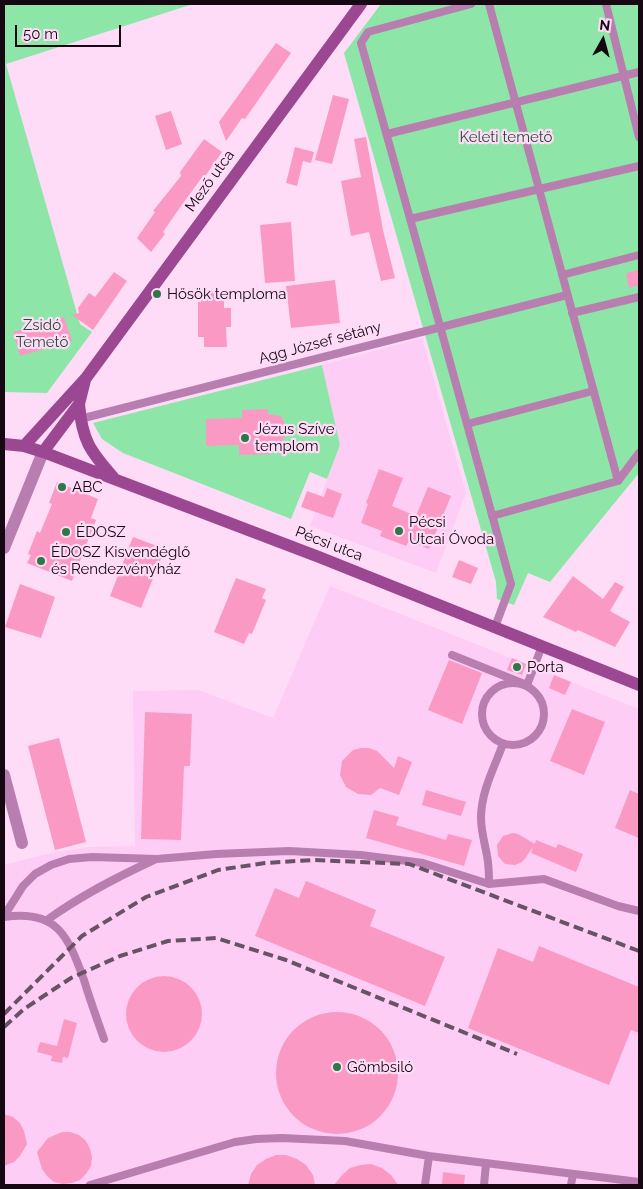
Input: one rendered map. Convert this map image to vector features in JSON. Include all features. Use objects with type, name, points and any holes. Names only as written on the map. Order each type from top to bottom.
[{"type":"street","name":"Mező utca","points":[[24,446],[86,378],[360,4]]},
{"type":"street","points":[[86,378],[79,404],[84,437],[92,453],[114,479]]},
{"type":"street","points":[[4,548],[43,452],[79,404]]},
{"type":"street","name":"Pécsi utca","points":[[4,444],[24,446],[43,452],[319,556],[639,685]]},
{"type":"street","points":[[4,775],[22,843]]},
{"type":"lane","points":[[471,4],[368,32],[360,43],[387,134],[511,584],[495,627]]},
{"type":"lane","points":[[489,4],[618,482]]},
{"type":"lane","points":[[606,4],[639,136]]},
{"type":"lane","points":[[387,134],[639,72]]},
{"type":"lane","points":[[410,219],[639,166]]},
{"type":"lane","points":[[562,275],[639,255]]},
{"type":"lane","name":"Agg József sétány","points":[[80,419],[567,295]]},
{"type":"lane","points":[[572,314],[639,297]]},
{"type":"lane","points":[[467,424],[593,391]]},
{"type":"lane","points":[[492,516],[618,482],[639,453]]},
{"type":"lane","points":[[527,685],[542,646]]},
{"type":"lane","points":[[452,655],[527,685],[541,700],[544,710],[541,725],[533,738],[524,743],[514,745],[503,744],[490,736],[482,722],[483,702],[497,686],[512,683],[527,685]]},
{"type":"lane","points":[[489,884],[488,858],[482,836],[481,819],[487,785],[503,744]]},
{"type":"lane","points":[[4,916],[23,886],[35,874],[51,865],[69,859],[92,857],[157,858],[289,852],[361,855],[423,863],[489,884],[544,879],[618,906],[639,911]]},
{"type":"lane","points":[[47,920],[75,900],[157,858]]},
{"type":"lane","points":[[4,916],[20,914],[33,916],[47,920],[60,930],[68,940],[77,961],[104,1038]]},
{"type":"lane","points":[[90,1185],[235,1142],[256,1139],[345,1141],[486,1164],[639,1182]]},
{"type":"lane","points":[[425,1185],[429,1156]]},
{"type":"lane","points":[[484,1185],[486,1164]]},
{"type":"lane","points":[[571,1185],[573,1174]]},
{"type":"shaded area","points":[[422,338],[466,493],[436,573],[310,526],[340,445],[322,365]]},
{"type":"shaded area","points":[[330,586],[639,709],[639,1185],[4,1185],[4,865],[51,853],[89,847],[135,846],[133,691],[198,690],[273,718]]},
{"type":"green space","name":"Zsidó Temető","points":[[4,4],[193,4],[6,64],[80,324],[92,332],[47,393],[4,392]]},
{"type":"green space","name":"Keleti temető","points":[[381,4],[639,4],[639,473],[550,582],[528,573],[514,605],[497,599],[496,582],[344,53]]},
{"type":"green space","points":[[322,365],[340,445],[327,479],[310,472],[291,519],[123,453],[102,439],[93,423]]},
{"type":"building","points":[[276,43],[291,53],[245,119],[242,118],[226,141],[219,122]]},
{"type":"building","points":[[333,95],[349,99],[332,164],[315,160]]},
{"type":"building","points":[[171,111],[182,144],[166,150],[155,116]]},
{"type":"building","points":[[366,137],[383,230],[395,278],[381,281],[369,232],[351,236],[341,181],[361,177],[354,139]]},
{"type":"building","points":[[204,139],[222,152],[181,206],[163,232],[165,234],[151,252],[137,238],[155,212],[153,211],[181,176],[180,172]]},
{"type":"building","points":[[295,147],[314,152],[311,163],[303,161],[297,186],[286,183]]},
{"type":"building","points":[[291,222],[295,281],[265,283],[260,225]]},
{"type":"building","points":[[639,270],[639,285],[629,288],[626,273]]},
{"type":"building","points":[[114,272],[127,281],[93,330],[72,315],[79,313],[78,308],[89,293],[95,297]]},
{"type":"building","points":[[335,280],[340,323],[291,328],[286,286]]},
{"type":"building","points":[[224,292],[224,308],[231,308],[231,327],[226,327],[227,347],[204,347],[204,337],[198,337],[198,302],[201,302],[201,293]]},
{"type":"building","points":[[64,317],[72,341],[20,356],[13,332]]},
{"type":"building","name":"Jézus Szíve templom","points":[[268,409],[268,414],[281,416],[288,430],[280,446],[270,449],[270,454],[239,455],[239,445],[206,446],[206,419],[242,418],[242,410]]},
{"type":"building","points":[[379,469],[403,478],[392,506],[416,516],[428,487],[451,496],[429,549],[409,541],[406,546],[380,536],[382,531],[361,523],[368,504],[366,503]]},
{"type":"building","name":"ÉDOSZ","points":[[57,482],[98,499],[91,518],[96,520],[72,581],[27,563],[31,555],[28,554],[37,531],[40,533],[52,504],[49,503]]},
{"type":"building","points":[[327,488],[342,494],[333,518],[301,507],[307,491],[324,497]]},
{"type":"building","points":[[133,537],[165,549],[141,608],[110,596]]},
{"type":"building","points":[[459,560],[478,568],[471,584],[452,577]]},
{"type":"building","points":[[573,576],[603,599],[615,582],[624,587],[610,611],[630,622],[615,647],[543,617]]},
{"type":"building","points":[[236,578],[266,589],[262,598],[266,600],[252,634],[249,633],[244,644],[214,632]]},
{"type":"building","points":[[20,584],[55,597],[41,638],[5,627]]},
{"type":"building","name":"Porta","points":[[512,658],[526,664],[522,675],[507,670]]},
{"type":"building","points":[[449,660],[482,673],[462,724],[428,710]]},
{"type":"building","points":[[554,675],[571,682],[565,695],[549,688]]},
{"type":"building","points":[[572,709],[605,722],[584,775],[550,761]]},
{"type":"building","points":[[145,712],[192,714],[190,766],[184,766],[181,840],[141,839]]},
{"type":"building","points":[[59,738],[86,842],[55,850],[28,746]]},
{"type":"building","points":[[361,748],[377,751],[394,768],[398,756],[412,762],[399,795],[380,788],[371,795],[358,794],[346,787],[340,775],[342,761],[353,750]]},
{"type":"building","points":[[426,790],[466,802],[461,816],[422,805]]},
{"type":"building","points":[[630,790],[639,794],[639,838],[615,828]]},
{"type":"building","points":[[374,810],[399,817],[396,825],[446,840],[448,834],[472,840],[464,866],[366,838]]},
{"type":"building","points":[[513,833],[535,844],[536,840],[556,848],[558,844],[583,854],[576,872],[531,853],[533,847],[520,863],[515,865],[505,864],[498,856],[497,845],[503,836]]},
{"type":"building","points":[[306,881],[376,910],[370,926],[445,957],[425,1006],[255,936],[275,888],[299,898]]},
{"type":"building","points":[[539,946],[639,987],[639,1033],[631,1030],[609,1085],[468,1028],[498,948],[533,962]]},
{"type":"building","points":[[164,976],[178,979],[191,987],[199,1000],[202,1014],[199,1028],[191,1041],[178,1049],[164,1052],[150,1049],[137,1041],[129,1028],[126,1014],[129,1000],[137,987],[150,979]]},
{"type":"building","name":"Gömbsiló","points":[[337,1012],[349,1013],[360,1017],[371,1022],[380,1030],[388,1039],[393,1050],[397,1061],[397,1085],[393,1096],[388,1107],[380,1116],[371,1124],[360,1129],[349,1133],[337,1134],[325,1133],[314,1129],[303,1124],[294,1116],[286,1107],[281,1096],[277,1085],[276,1073],[277,1061],[281,1050],[286,1039],[294,1030],[303,1022],[314,1017],[325,1013]]},
{"type":"building","points":[[64,1019],[77,1023],[68,1058],[63,1057],[62,1063],[51,1061],[52,1056],[37,1052],[40,1042],[57,1046]]},
{"type":"building","points":[[4,1114],[13,1117],[20,1123],[27,1144],[14,1162],[4,1166]]},
{"type":"building","points":[[62,1132],[79,1135],[86,1141],[92,1157],[91,1166],[80,1180],[63,1184],[54,1182],[47,1176],[42,1169],[37,1152],[48,1138]]},
{"type":"building","points":[[276,1155],[286,1155],[306,1165],[313,1175],[315,1185],[248,1185],[251,1174],[257,1165]]},
{"type":"building","points":[[371,1164],[382,1168],[391,1175],[398,1185],[334,1185],[350,1168]]},
{"type":"building","points":[[443,1172],[465,1175],[464,1185],[442,1185]]},
{"type":"railway","points":[[4,1014],[82,936],[146,897],[218,870],[265,863],[313,860],[409,864],[639,951]]},
{"type":"railway","points":[[4,1027],[24,1009],[71,978],[120,956],[168,941],[216,938],[286,960],[517,1054]]},
{"type":"place","name":"Hősök temploma","points":[[157,294]]},
{"type":"place","name":"Jézus Szíve templom","points":[[245,438]]},
{"type":"place","name":"ABC","points":[[62,487]]},
{"type":"place","name":"Pécsi Utcai Óvoda","points":[[399,531]]},
{"type":"place","name":"ÉDOSZ","points":[[66,532]]},
{"type":"place","name":"ÉDOSZ Kisvendéglő és Rendezvényház","points":[[41,561]]},
{"type":"place","name":"Porta","points":[[517,667]]},
{"type":"place","name":"Gömbsiló","points":[[337,1067]]}]
